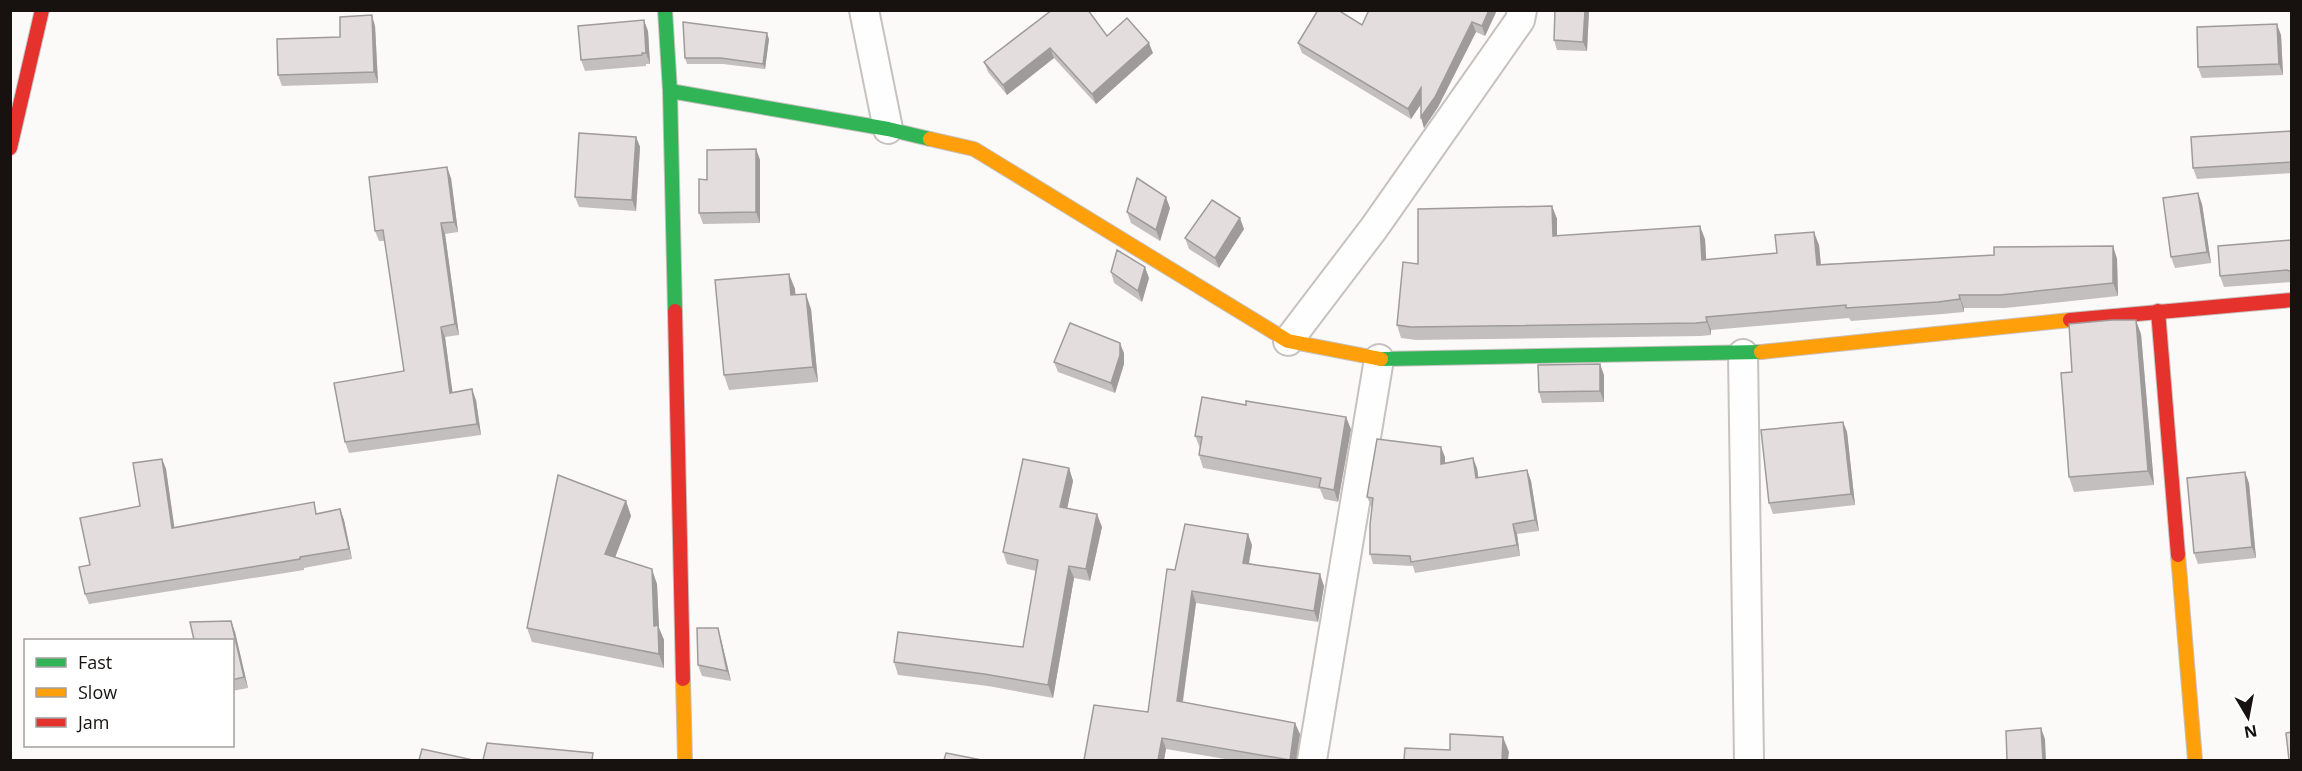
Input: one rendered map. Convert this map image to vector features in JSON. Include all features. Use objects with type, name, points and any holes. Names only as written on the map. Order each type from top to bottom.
[{"type":"street","points":[[10,148],[42,10]]},
{"type":"street","points":[[665,10],[670,90],[685,760]]},
{"type":"street","points":[[864,10],[888,129]]},
{"type":"street","points":[[1288,341],[1380,219],[1520,20],[1522,10]]},
{"type":"street","points":[[670,90],[888,129],[974,150],[1288,341],[1379,360],[1743,354],[2158,311],[2292,300]]},
{"type":"street","points":[[2158,311],[2195,760]]},
{"type":"street","points":[[1743,354],[1749,760]]},
{"type":"street","points":[[1312,760],[1379,360]]},
{"type":"building","points":[[1052,10],[1088,10],[1107,36],[1127,18],[1149,43],[1092,94],[1050,48],[1003,85],[984,62]]},
{"type":"building","points":[[1318,10],[1338,10],[1362,25],[1369,10],[1489,10],[1482,26],[1472,22],[1435,97],[1421,117],[1421,88],[1408,109],[1298,43]]},
{"type":"building","points":[[1555,10],[1585,10],[1583,42],[1554,40]]},
{"type":"building","points":[[372,15],[374,72],[278,75],[277,39],[340,37],[340,17]]},
{"type":"building","points":[[644,20],[646,53],[581,60],[578,26]]},
{"type":"building","points":[[683,22],[767,33],[763,64],[721,58],[685,58]]},
{"type":"building","points":[[2277,24],[2279,64],[2198,67],[2197,27]]},
{"type":"building","points":[[2292,131],[2292,162],[2193,168],[2191,137]]},
{"type":"building","points":[[579,133],[636,137],[632,200],[575,197]]},
{"type":"building","points":[[756,149],[756,212],[699,213],[699,179],[707,180],[707,150]]},
{"type":"building","points":[[447,167],[454,222],[441,223],[455,324],[441,327],[450,393],[472,389],[477,424],[345,442],[334,383],[404,371],[383,230],[375,231],[369,177]]},
{"type":"building","points":[[1137,178],[1166,197],[1156,230],[1127,212]]},
{"type":"building","points":[[2198,193],[2207,252],[2171,257],[2163,198]]},
{"type":"building","points":[[1212,200],[1240,218],[1215,258],[1185,238]]},
{"type":"building","points":[[1552,206],[1553,236],[1700,226],[1702,260],[1777,253],[1775,235],[1814,232],[1817,265],[1994,255],[1994,247],[2113,246],[2113,283],[2000,295],[1959,295],[1960,299],[1938,302],[1846,308],[1846,305],[1706,317],[1707,322],[1696,323],[1411,327],[1397,325],[1403,262],[1418,264],[1418,209]]},
{"type":"building","points":[[2292,240],[2292,272],[2287,270],[2220,276],[2218,246]]},
{"type":"building","points":[[1117,250],[1145,267],[1138,291],[1111,272]]},
{"type":"building","points":[[789,274],[791,295],[806,294],[813,367],[724,375],[715,280]]},
{"type":"building","points":[[2136,320],[2148,471],[2069,477],[2061,373],[2072,372],[2069,324]]},
{"type":"building","points":[[1070,323],[1120,343],[1120,355],[1111,383],[1054,362]]},
{"type":"building","points":[[1600,364],[1600,391],[1539,392],[1538,365]]},
{"type":"building","points":[[1202,397],[1246,405],[1246,401],[1346,417],[1334,490],[1319,487],[1321,478],[1199,455],[1202,437],[1195,436]]},
{"type":"building","points":[[1843,422],[1851,494],[1769,503],[1761,430]]},
{"type":"building","points":[[1377,439],[1441,447],[1441,464],[1473,458],[1476,478],[1527,470],[1535,520],[1513,524],[1517,545],[1411,562],[1410,556],[1370,554],[1373,498],[1367,497]]},
{"type":"building","points":[[162,459],[172,528],[314,502],[316,514],[340,509],[349,549],[85,594],[79,567],[90,565],[80,518],[140,506],[133,463]]},
{"type":"building","points":[[1023,459],[1069,468],[1060,507],[1097,514],[1086,569],[1069,566],[1048,685],[894,662],[898,632],[1023,647],[1038,560],[1003,552]]},
{"type":"building","points":[[2245,472],[2252,547],[2194,553],[2187,478]]},
{"type":"building","points":[[558,475],[626,501],[605,554],[652,569],[654,626],[658,625],[659,654],[527,628]]},
{"type":"building","points":[[1185,524],[1248,534],[1243,563],[1320,574],[1314,611],[1192,591],[1177,701],[1295,723],[1290,760],[1162,738],[1158,760],[1084,760],[1094,705],[1148,712],[1167,569],[1175,570]]},
{"type":"building","points":[[231,621],[244,677],[234,680],[234,639],[194,639],[190,622]]},
{"type":"building","points":[[697,628],[718,628],[727,671],[698,665]]},
{"type":"building","points":[[2041,728],[2043,760],[2007,760],[2006,731]]},
{"type":"building","points":[[2292,732],[2292,760],[2289,760],[2286,733]]},
{"type":"building","points":[[1450,734],[1503,737],[1502,760],[1404,760],[1405,748],[1450,750]]},
{"type":"building","points":[[487,743],[593,753],[592,760],[483,760]]},
{"type":"building","points":[[422,749],[473,760],[419,760]]},
{"type":"building","points":[[946,753],[982,760],[944,760]]},
{"type":"traffic: fast","points":[[665,10],[670,91],[675,311]]},
{"type":"traffic: fast","points":[[670,91],[888,129],[930,139]]},
{"type":"traffic: fast","points":[[1381,359],[1761,352]]},
{"type":"traffic: slow","points":[[930,139],[974,149],[1288,341],[1381,359]]},
{"type":"traffic: slow","points":[[1761,352],[2070,320]]},
{"type":"traffic: slow","points":[[2178,555],[2195,760]]},
{"type":"traffic: slow","points":[[683,679],[685,760]]},
{"type":"traffic: jam","points":[[10,148],[42,10]]},
{"type":"traffic: jam","points":[[2070,320],[2292,300]]},
{"type":"traffic: jam","points":[[675,311],[683,679]]},
{"type":"traffic: jam","points":[[2158,311],[2178,555]]}]
